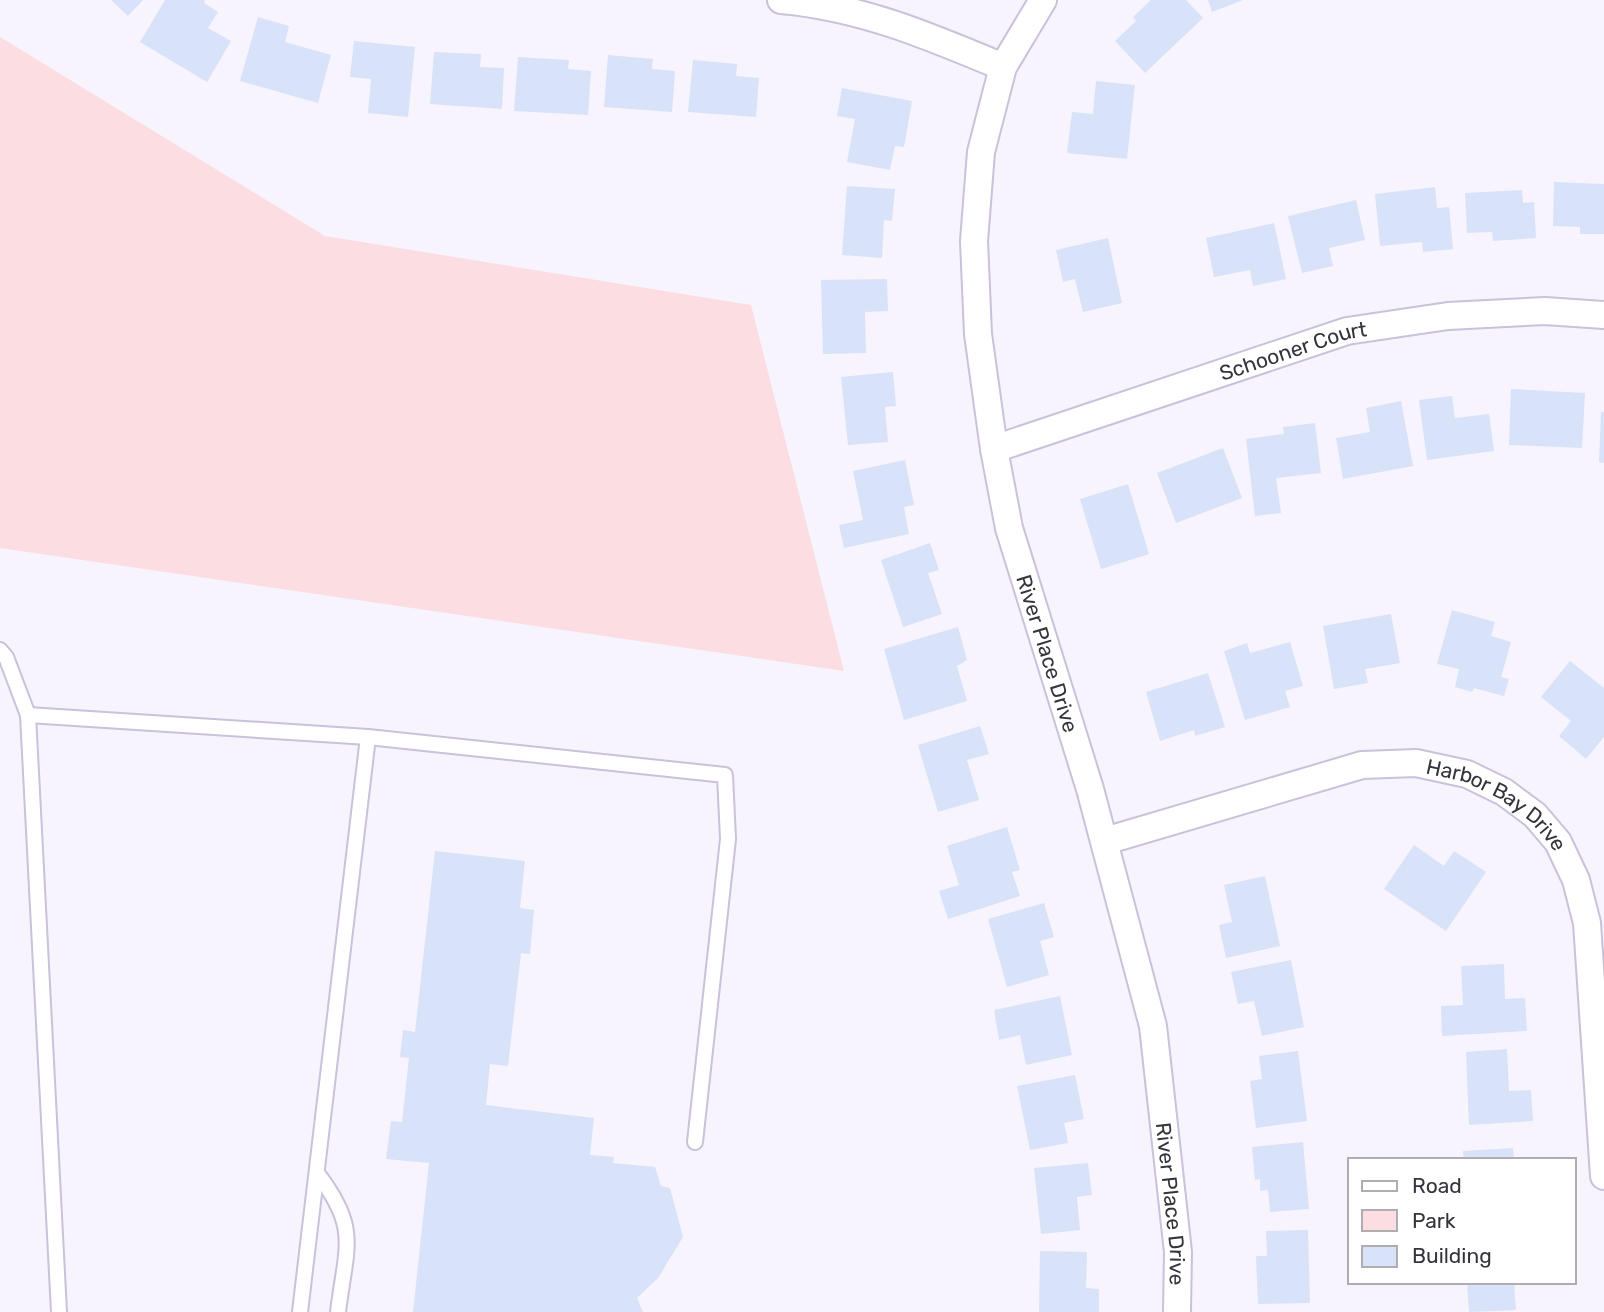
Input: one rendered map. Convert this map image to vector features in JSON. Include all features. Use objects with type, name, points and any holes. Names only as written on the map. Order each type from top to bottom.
[{"type":"street","points":[[781,0],[819,3],[907,26],[1003,67]]},
{"type":"street","name":"River Place Drive","points":[[1043,0],[1003,67],[981,152],[974,241],[978,334],[994,449],[1009,528],[1105,841],[1153,1026],[1178,1252],[1177,1312]]},
{"type":"street","name":"Schooner Court","points":[[994,449],[1347,331],[1448,316],[1545,312],[1604,315]]},
{"type":"street","name":"Harbor Bay Drive","points":[[1105,841],[1362,765],[1416,763],[1466,774],[1504,792],[1535,815],[1558,842],[1576,880],[1587,923],[1604,1176]]},
{"type":"lane","points":[[0,650],[6,657],[28,715],[59,1312]]},
{"type":"lane","points":[[28,715],[368,737],[725,775],[728,839],[695,1142]]},
{"type":"lane","points":[[300,1312],[368,737]]},
{"type":"lane","points":[[317,1172],[337,1199],[347,1226],[338,1312]]},
{"type":"green space","points":[[0,37],[325,236],[751,305],[844,671],[0,548]]},
{"type":"building","points":[[111,0],[143,0],[128,16]]},
{"type":"building","points":[[165,0],[205,0],[204,3],[218,12],[208,28],[231,41],[207,82],[140,42]]},
{"type":"building","points":[[1151,0],[1186,0],[1203,18],[1145,73],[1115,41],[1136,21],[1133,17]]},
{"type":"building","points":[[1208,0],[1243,0],[1212,12]]},
{"type":"building","points":[[258,17],[289,26],[285,42],[331,55],[318,103],[240,81]]},
{"type":"building","points":[[354,41],[415,47],[408,117],[368,113],[371,79],[350,77]]},
{"type":"building","points":[[434,52],[481,54],[480,67],[504,68],[502,109],[430,104]]},
{"type":"building","points":[[608,55],[653,59],[652,69],[675,71],[672,112],[604,107]]},
{"type":"building","points":[[518,57],[569,60],[568,69],[591,71],[588,115],[514,111]]},
{"type":"building","points":[[693,60],[737,64],[736,76],[759,78],[756,117],[688,112]]},
{"type":"building","points":[[1096,81],[1135,85],[1127,159],[1067,153],[1072,112],[1093,114]]},
{"type":"building","points":[[842,88],[912,101],[904,147],[895,146],[890,170],[847,162],[855,119],[837,116]]},
{"type":"building","points":[[1554,182],[1604,184],[1604,234],[1580,234],[1580,227],[1553,226]]},
{"type":"building","points":[[847,186],[895,189],[892,221],[884,220],[882,258],[842,255]]},
{"type":"building","points":[[1435,187],[1437,208],[1449,207],[1453,249],[1423,252],[1422,242],[1380,246],[1375,194]]},
{"type":"building","points":[[1522,190],[1523,203],[1534,202],[1536,238],[1493,241],[1492,232],[1467,233],[1465,193]]},
{"type":"building","points":[[1356,200],[1365,240],[1329,248],[1333,266],[1302,273],[1288,216]]},
{"type":"building","points":[[1274,223],[1286,279],[1253,286],[1250,270],[1214,277],[1206,238]]},
{"type":"building","points":[[1108,238],[1122,303],[1083,312],[1075,279],[1063,282],[1056,250]]},
{"type":"building","points":[[887,279],[888,311],[865,312],[866,353],[823,354],[821,280]]},
{"type":"building","points":[[893,372],[896,406],[885,407],[888,442],[848,445],[841,377]]},
{"type":"building","points":[[1511,389],[1585,393],[1582,448],[1509,445]]},
{"type":"building","points":[[1452,396],[1455,418],[1489,414],[1494,451],[1427,460],[1419,400]]},
{"type":"building","points":[[1401,401],[1413,466],[1343,479],[1336,438],[1370,432],[1366,408]]},
{"type":"building","points":[[1601,412],[1604,412],[1604,463],[1599,462]]},
{"type":"building","points":[[1315,423],[1321,473],[1276,478],[1281,513],[1255,516],[1246,439],[1284,434],[1283,427]]},
{"type":"building","points":[[1223,448],[1242,498],[1176,523],[1157,473]]},
{"type":"building","points":[[905,460],[914,505],[904,507],[909,534],[844,548],[839,525],[863,520],[853,471]]},
{"type":"building","points":[[1128,484],[1149,554],[1101,569],[1080,499]]},
{"type":"building","points":[[930,543],[939,570],[928,573],[942,614],[903,627],[881,560]]},
{"type":"building","points":[[1452,610],[1495,622],[1491,636],[1511,642],[1501,677],[1509,679],[1504,696],[1474,688],[1472,692],[1455,687],[1459,669],[1437,664]]},
{"type":"building","points":[[1391,614],[1400,663],[1365,669],[1368,683],[1334,689],[1323,626]]},
{"type":"building","points":[[958,627],[967,660],[957,666],[967,701],[904,720],[884,649]]},
{"type":"building","points":[[1290,642],[1303,686],[1285,691],[1290,707],[1245,720],[1224,651],[1247,643],[1250,653]]},
{"type":"building","points":[[1570,661],[1604,688],[1604,737],[1586,759],[1559,736],[1571,721],[1541,697]]},
{"type":"building","points":[[1208,673],[1225,727],[1195,736],[1194,730],[1160,741],[1146,692]]},
{"type":"building","points":[[980,726],[989,754],[967,760],[979,800],[938,812],[918,745]]},
{"type":"building","points":[[1007,827],[1020,870],[1012,872],[1020,896],[948,919],[939,891],[959,885],[947,846]]},
{"type":"building","points":[[1414,845],[1444,866],[1454,851],[1486,872],[1446,931],[1384,889]]},
{"type":"building","points":[[435,851],[525,861],[520,908],[534,910],[530,954],[521,953],[508,1066],[490,1064],[486,1105],[594,1118],[590,1155],[614,1157],[613,1163],[655,1167],[661,1186],[670,1188],[683,1237],[658,1278],[637,1298],[643,1312],[413,1312],[429,1163],[386,1159],[391,1121],[402,1122],[409,1058],[400,1057],[403,1030],[415,1032]]},
{"type":"building","points":[[1265,876],[1280,946],[1226,958],[1219,925],[1232,922],[1224,885]]},
{"type":"building","points":[[1044,903],[1054,937],[1040,941],[1049,975],[1007,987],[988,919]]},
{"type":"building","points":[[1291,960],[1304,1027],[1262,1036],[1254,1001],[1238,1004],[1231,972]]},
{"type":"building","points":[[1504,964],[1505,999],[1525,998],[1527,1031],[1442,1036],[1441,1006],[1463,1005],[1461,966]]},
{"type":"building","points":[[1060,996],[1072,1055],[1026,1065],[1020,1035],[999,1040],[994,1010]]},
{"type":"building","points":[[1507,1049],[1509,1091],[1531,1090],[1533,1121],[1469,1125],[1466,1052]]},
{"type":"building","points":[[1298,1051],[1307,1121],[1256,1128],[1250,1081],[1262,1079],[1259,1056]]},
{"type":"building","points":[[1075,1075],[1084,1119],[1064,1123],[1068,1143],[1030,1150],[1017,1086]]},
{"type":"building","points":[[1303,1142],[1309,1209],[1270,1212],[1268,1190],[1260,1191],[1260,1179],[1255,1180],[1252,1147]]},
{"type":"building","points":[[1513,1148],[1514,1158],[1464,1158],[1463,1151]]},
{"type":"building","points":[[1088,1163],[1092,1195],[1077,1197],[1080,1230],[1041,1234],[1034,1168]]},
{"type":"building","points":[[1308,1230],[1310,1303],[1258,1304],[1256,1256],[1267,1256],[1266,1231]]},
{"type":"building","points":[[1040,1251],[1087,1252],[1086,1288],[1099,1289],[1099,1312],[1039,1312]]},
{"type":"building","points":[[1467,1284],[1514,1284],[1516,1310],[1469,1312]]}]
